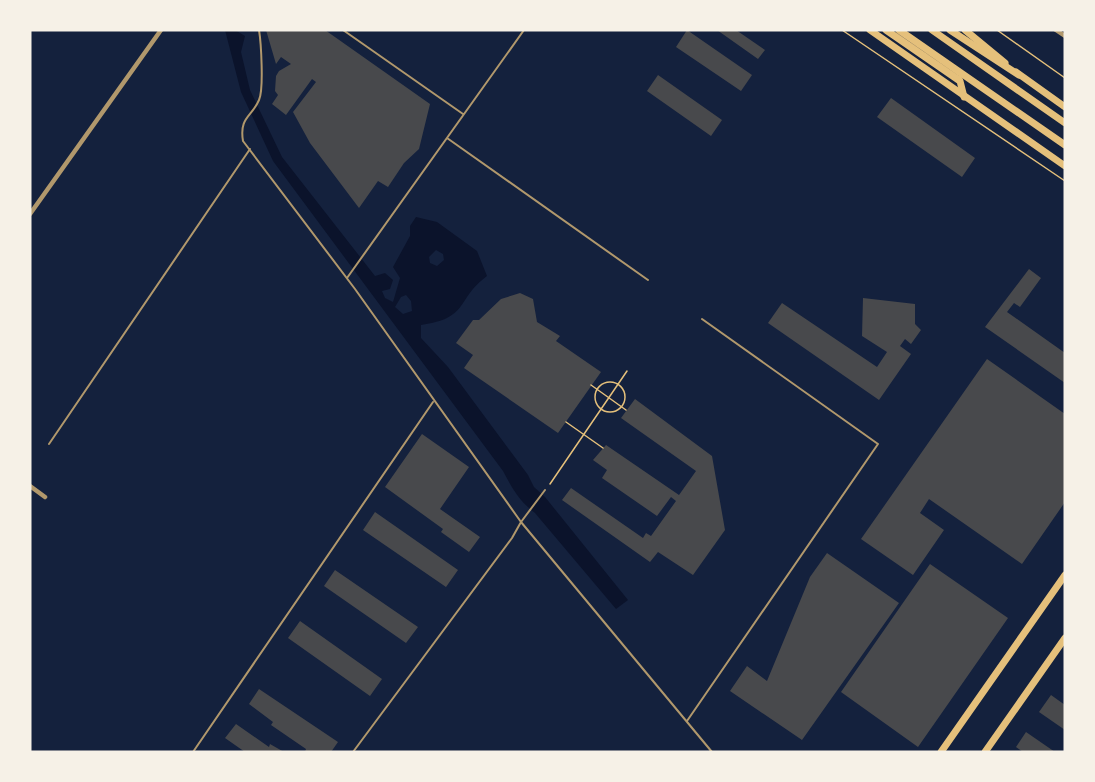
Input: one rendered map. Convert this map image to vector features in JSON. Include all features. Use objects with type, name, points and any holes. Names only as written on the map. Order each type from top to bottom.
[{"type":"main road","points":[[870,30],[1065,166]]},
{"type":"main road","points":[[886,30],[960,81],[964,97]]},
{"type":"main road","points":[[899,30],[1065,145]]},
{"type":"main road","points":[[932,30],[1065,123]]},
{"type":"main road","points":[[950,30],[1065,107]]},
{"type":"main road","points":[[965,30],[1019,75]]},
{"type":"main road","points":[[941,752],[1065,575]]},
{"type":"main road","points":[[985,752],[1065,638]]},
{"type":"street","points":[[30,214],[161,30]]},
{"type":"street","points":[[1056,30],[1065,36]]},
{"type":"street","points":[[30,486],[45,497]]},
{"type":"lane","points":[[259,30],[262,47],[260,99],[246,116],[241,130],[243,141],[347,279],[521,522],[712,752]]},
{"type":"lane","points":[[343,30],[464,114]]},
{"type":"lane","points":[[347,279],[524,30]]},
{"type":"lane","points":[[447,138],[648,280]]},
{"type":"lane","points":[[49,444],[250,149]]},
{"type":"lane","points":[[687,721],[878,444],[702,319]]},
{"type":"lane","points":[[193,752],[434,402]]},
{"type":"lane","points":[[353,752],[545,490]]},
{"type":"path","points":[[842,30],[1065,182]]},
{"type":"path","points":[[996,30],[1065,78]]},
{"type":"path","points":[[545,490],[627,371]]},
{"type":"path","points":[[609,382],[619,386],[624,395],[621,406],[611,412],[602,410],[595,398],[597,389],[609,382]]},
{"type":"path","points":[[591,385],[626,410]]},
{"type":"path","points":[[566,422],[603,448]]},
{"type":"water","points":[[225,30],[235,30],[245,36],[241,52],[250,90],[282,157],[375,276],[385,273],[393,280],[390,289],[382,291],[385,298],[393,302],[400,278],[393,267],[410,236],[410,226],[416,217],[437,222],[477,251],[487,276],[455,313],[437,322],[421,325],[421,338],[448,367],[528,475],[534,487],[545,497],[628,600],[616,609],[535,513],[520,499],[503,471],[273,161],[241,92]],"holes":[[[436,250],[443,254],[444,260],[437,266],[430,263],[429,257]],[[406,295],[411,301],[412,311],[403,314],[395,307],[401,297]]]},
{"type":"building","points":[[266,30],[325,30],[430,104],[419,149],[404,163],[388,187],[378,181],[359,208],[310,143],[293,112],[316,82],[312,79],[286,115],[272,104],[278,95],[275,91],[276,76],[279,71],[291,64],[281,57],[276,64]]},
{"type":"building","points":[[687,30],[752,75],[741,91],[676,47]]},
{"type":"building","points":[[717,30],[736,30],[765,50],[758,59]]},
{"type":"building","points":[[658,75],[722,120],[711,136],[647,91]]},
{"type":"building","points":[[891,98],[975,158],[962,177],[877,117]]},
{"type":"building","points":[[1029,269],[1041,278],[1020,307],[1014,303],[1007,312],[1065,353],[1065,383],[985,327]]},
{"type":"building","points":[[520,293],[533,299],[537,322],[560,336],[556,341],[601,372],[558,433],[464,368],[473,355],[456,343],[473,320],[479,320],[501,299]]},
{"type":"building","points":[[863,298],[915,304],[915,324],[921,330],[911,344],[905,339],[900,346],[911,354],[879,400],[768,323],[782,303],[877,367],[887,352],[862,336]]},
{"type":"building","points":[[987,359],[1065,414],[1065,502],[1022,564],[929,499],[920,513],[944,530],[913,575],[861,539]]},
{"type":"building","points":[[635,399],[712,456],[725,530],[693,575],[658,552],[650,562],[562,500],[571,488],[643,538],[646,533],[651,536],[676,501],[671,497],[657,516],[602,478],[607,470],[593,460],[606,445],[679,495],[696,471],[621,418]]},
{"type":"building","points":[[422,434],[469,467],[440,509],[480,537],[469,552],[441,532],[443,529],[385,487]]},
{"type":"building","points":[[375,512],[458,570],[446,587],[363,530]]},
{"type":"building","points":[[827,553],[899,603],[802,740],[730,691],[747,666],[767,681],[810,577]]},
{"type":"building","points":[[930,564],[1008,618],[918,747],[841,692]]},
{"type":"building","points":[[335,570],[418,627],[406,643],[324,586]]},
{"type":"building","points":[[300,621],[382,679],[370,696],[288,638]]},
{"type":"building","points":[[259,689],[338,742],[331,752],[305,752],[306,749],[271,725],[273,722],[249,704]]},
{"type":"building","points":[[1051,695],[1065,705],[1065,730],[1039,712]]},
{"type":"building","points":[[236,724],[269,747],[270,744],[284,752],[245,752],[225,738]]},
{"type":"building","points":[[1026,732],[1055,752],[1023,752],[1016,747]]}]
